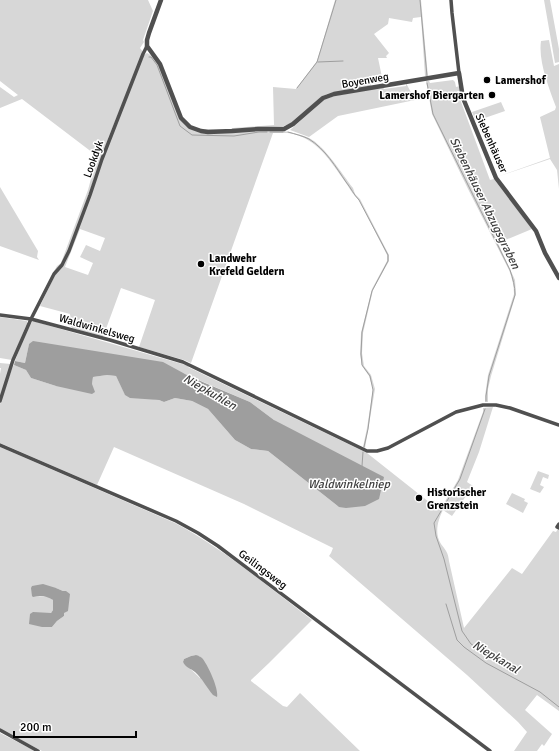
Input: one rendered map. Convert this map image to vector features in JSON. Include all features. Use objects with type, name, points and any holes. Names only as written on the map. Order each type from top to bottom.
[{"type":"street","name":"Lookdyk","points":[[31,319],[54,274],[62,265],[69,251],[102,159],[140,60],[147,46],[147,40],[160,0]]},
{"type":"street","name":"Siebenhäuser","points":[[451,0],[463,98],[496,178],[536,231],[545,253],[559,278]]},
{"type":"street","name":"Boyenweg","points":[[147,46],[160,64],[180,118],[194,129],[208,132],[258,128],[284,128],[293,124],[323,98],[334,94],[459,73]]},
{"type":"street","name":"Waldwinkelsweg","points":[[0,314],[31,319],[110,340],[188,364],[367,451],[377,451],[388,448],[456,412],[483,405],[496,405],[510,408],[559,425]]},
{"type":"street","points":[[0,401],[13,362],[31,319]]},
{"type":"street","name":"Geilingsweg","points":[[0,445],[176,521],[198,533],[218,546],[490,751]]},
{"type":"street","points":[[559,524],[557,527],[559,528]]},
{"type":"street","points":[[0,730],[38,751]]},
{"type":"shaded area","points":[[0,0],[148,0],[153,11],[143,40],[144,42],[140,48],[143,52],[109,136],[69,250],[59,267],[50,278],[57,266],[61,263],[88,190],[97,156],[22,99],[0,108],[0,87],[14,97],[18,95],[0,81]]},
{"type":"shaded area","points":[[335,0],[421,0],[428,77],[425,76],[421,17],[413,18],[412,22],[389,18],[388,24],[374,34],[389,53],[386,56],[387,58],[378,58],[383,82],[371,84],[371,86],[327,94],[321,97],[293,122],[284,126],[231,129],[274,125],[273,87],[296,89],[317,61]]},
{"type":"shaded area","points":[[544,0],[550,0],[559,49],[559,62],[555,63]]},
{"type":"shaded area","points":[[549,40],[554,66],[559,64],[559,189],[557,170],[550,159],[497,177],[550,158],[540,117],[555,110],[556,107],[545,74],[540,49],[541,41]]},
{"type":"shaded area","points":[[147,53],[157,61],[180,120],[191,129],[279,130],[298,134],[309,138],[321,147],[327,154],[360,199],[389,255],[389,261],[373,290],[363,333],[362,353],[364,366],[371,375],[375,389],[365,448],[363,447],[373,389],[369,376],[362,366],[360,354],[361,333],[372,289],[387,261],[387,255],[359,200],[353,194],[334,166],[322,151],[307,139],[298,135],[273,133],[191,363],[139,347],[155,300],[121,288],[103,337],[72,328],[68,322],[70,314],[40,306],[55,275],[65,263],[69,254],[111,137],[144,55]],"holes":[[[80,229],[105,238],[100,251],[86,245],[80,257],[93,263],[88,275],[65,267]]]},
{"type":"shaded area","points":[[453,80],[456,87],[460,86],[460,91],[457,91],[490,180],[494,179],[532,229],[498,243],[515,280],[516,294],[491,376],[488,389],[488,402],[485,402],[485,396],[488,375],[514,294],[514,288],[509,270],[432,114],[426,81],[429,81],[430,83]]},
{"type":"shaded area","points":[[406,83],[415,100],[338,116],[309,137],[290,130],[325,99],[383,87],[384,89],[406,86]]},
{"type":"shaded area","points":[[501,102],[505,111],[476,121],[472,112]]},
{"type":"shaded area","points":[[0,187],[38,251],[37,257],[39,260],[0,246]]},
{"type":"shaded area","points":[[0,317],[27,321],[12,360],[0,358]]},
{"type":"shaded area","points":[[33,321],[189,366],[188,367],[367,453],[434,506],[437,504],[441,508],[458,480],[483,412],[483,408],[493,407],[479,452],[467,482],[473,486],[452,516],[443,510],[438,522],[437,531],[439,540],[448,556],[464,628],[512,568],[522,574],[553,531],[556,532],[558,529],[559,530],[559,711],[537,695],[525,710],[552,734],[544,746],[542,744],[537,751],[514,751],[527,732],[467,675],[329,556],[333,548],[244,504],[114,447],[97,485],[0,443],[0,404],[14,365],[26,370],[31,378],[56,386],[92,384],[93,377],[107,375],[116,376],[125,394],[164,402],[175,398],[192,401],[208,409],[235,440],[251,449],[268,451],[339,507],[274,420],[250,402],[185,374],[29,344],[25,363],[15,361],[27,329]]},
{"type":"shaded area","points":[[0,363],[11,364],[0,398],[1,368]]},
{"type":"shaded area","points":[[0,447],[175,523],[211,544],[228,556],[312,620],[251,681],[283,706],[287,707],[300,693],[360,751],[42,751],[0,729]],"holes":[[[56,588],[63,591],[64,616],[52,627],[47,614],[51,613],[53,610],[53,600],[49,597],[36,596]],[[196,655],[203,661],[200,678],[183,662],[184,659]]]},
{"type":"shaded area","points":[[538,471],[549,475],[548,479],[543,477],[540,485],[544,487],[540,493],[530,489]]},
{"type":"shaded area","points":[[512,493],[525,499],[524,501],[528,503],[523,513],[506,504]]},
{"type":"shaded area","points":[[0,733],[2,734],[35,751],[0,751]]},
{"type":"water","name":"Waldwinkelniep","points":[[33,341],[163,362],[185,374],[250,402],[274,420],[384,477],[379,499],[365,506],[346,508],[339,507],[268,451],[251,449],[235,440],[208,409],[192,401],[175,398],[164,402],[159,400],[130,398],[125,395],[116,376],[107,375],[93,377],[92,384],[95,392],[92,394],[56,386],[31,378],[26,370],[14,365],[15,361],[25,363],[29,344]]},
{"type":"water","points":[[43,584],[66,591],[70,594],[68,611],[64,613],[64,616],[52,627],[42,627],[29,624],[30,614],[33,612],[51,613],[53,610],[53,600],[43,596],[32,596],[32,586]]},
{"type":"water","points":[[196,655],[202,658],[210,671],[215,683],[217,697],[213,695],[198,674],[187,667],[183,662],[184,659]]},
{"type":"waterway","points":[[297,88],[317,62],[336,0]]},
{"type":"waterway","name":"Siebenhäuser Abzugsgraben","points":[[420,0],[427,76]]},
{"type":"waterway","points":[[149,57],[151,57],[157,65],[180,126],[192,135],[234,136],[267,132]]},
{"type":"waterway","points":[[318,62],[343,61]]},
{"type":"waterway","name":"Siebenhäuser Abzugsgraben","points":[[427,83],[433,114],[510,270],[513,279],[515,295],[489,376],[486,401]]},
{"type":"waterway","points":[[270,132],[283,132]]},
{"type":"waterway","points":[[288,132],[309,139],[315,143],[330,159],[359,200],[388,255],[388,261],[372,291],[362,332],[362,365],[370,376],[373,390],[364,447]]},
{"type":"waterway","name":"Siebenhäuser Abzugsgraben","points":[[485,409],[460,479],[434,523],[436,536],[444,559],[462,631],[471,644],[497,660]]},
{"type":"waterway","points":[[362,466],[363,452]]},
{"type":"waterway","name":"Niepkanal","points":[[446,604],[457,640],[464,647],[486,663],[540,692],[559,707]]},
{"type":"place","name":"Lamershof","points":[[487,80]]},
{"type":"place","name":"Lamershof Biergarten","points":[[492,95]]},
{"type":"place","name":"Landwehr Krefeld Geldern","points":[[201,264]]},
{"type":"place","name":"Historischer Grenzstein","points":[[419,498]]},
{"type":"water label","name":"Niepkuhlen","points":[[210,392]]}]
